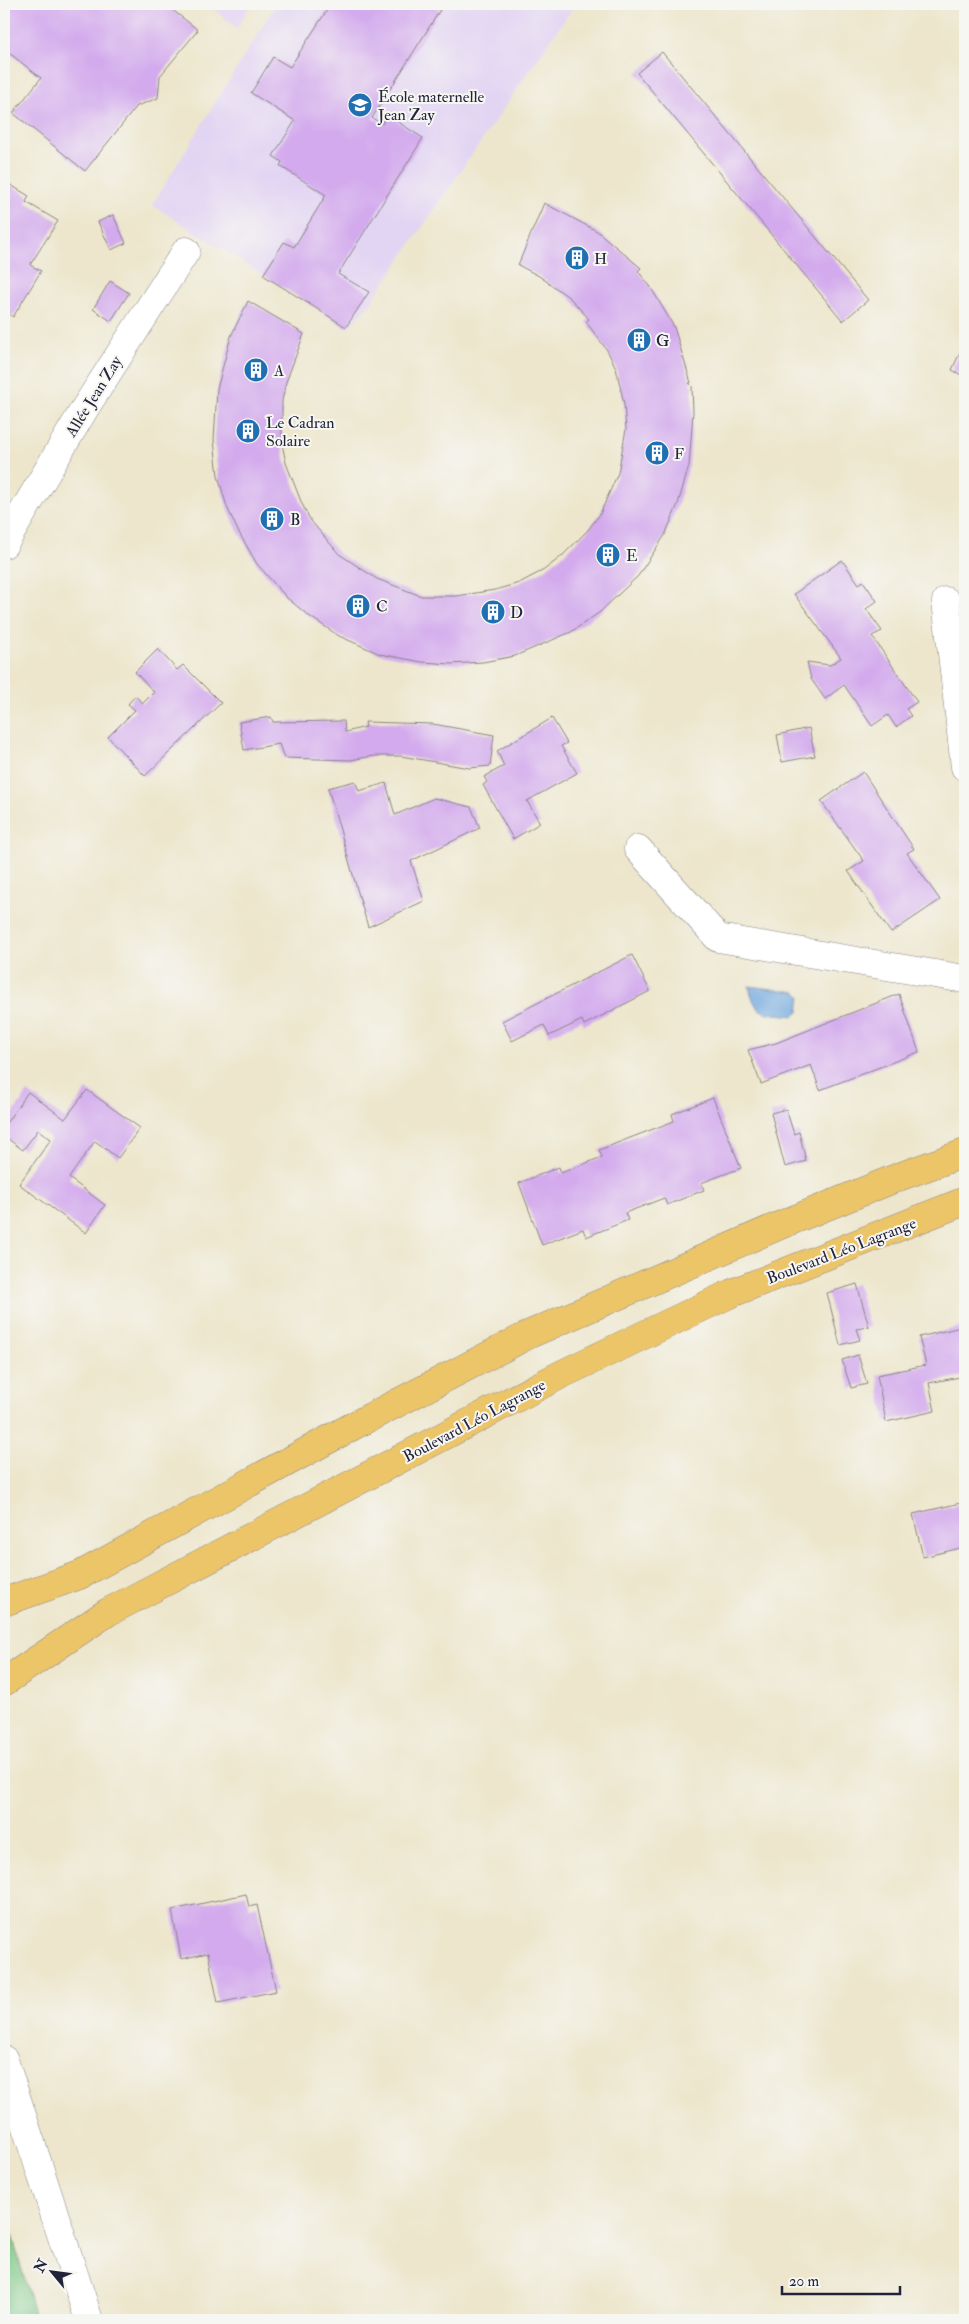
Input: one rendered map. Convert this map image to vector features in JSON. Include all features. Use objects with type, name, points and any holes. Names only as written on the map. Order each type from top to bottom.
[{"type":"main road","points":[[4,1602],[80,1575],[355,1425],[530,1334],[783,1224],[965,1153]]},
{"type":"main road","name":"Boulevard Léo Lagrange","points":[[4,1682],[108,1612],[562,1374],[732,1293],[965,1201]]},
{"type":"street","name":"Allée Jean Zay","points":[[4,544],[85,408],[186,251]]},
{"type":"street","points":[[946,601],[965,767]]},
{"type":"street","points":[[638,849],[718,938],[965,979]]},
{"type":"street","points":[[4,2060],[88,2320]]},
{"type":"shaded area","points":[[207,4],[251,4],[237,28]]},
{"type":"shaded area","name":"École maternelle Jean Zay","points":[[276,4],[575,4],[369,305],[348,328],[152,205]]},
{"type":"green space","points":[[12,2235],[36,2320],[4,2320],[4,2236]]},
{"type":"water","points":[[749,986],[797,992],[801,996],[799,1012],[794,1016],[763,1012],[755,1004]]},
{"type":"building","points":[[4,4],[94,4],[98,7],[101,4],[165,4],[198,30],[160,76],[158,98],[137,106],[85,171],[13,113],[41,78],[4,49]]},
{"type":"building","points":[[331,4],[430,4],[440,10],[372,118],[382,124],[387,115],[423,138],[338,274],[369,292],[346,327],[263,275],[284,242],[294,247],[326,195],[280,166],[282,162],[273,156],[295,121],[251,93],[273,57],[290,67]]},
{"type":"building","points":[[662,52],[868,300],[843,321],[637,73]]},
{"type":"building","points":[[4,181],[29,196],[26,202],[58,221],[30,265],[41,271],[13,317],[4,311]]},
{"type":"building","name":"Le Cadran Solaire","points":[[544,203],[597,231],[641,268],[638,271],[650,286],[674,327],[691,383],[689,383],[692,386],[693,412],[689,466],[678,504],[665,535],[638,576],[600,612],[571,632],[515,656],[483,662],[451,664],[422,662],[380,654],[339,636],[309,616],[287,598],[257,564],[238,531],[227,507],[218,476],[214,440],[217,389],[231,336],[248,301],[304,334],[286,382],[282,401],[282,444],[286,463],[302,504],[311,521],[339,554],[377,579],[421,596],[456,596],[495,590],[519,583],[544,570],[562,556],[588,530],[600,514],[618,473],[626,429],[624,404],[616,368],[607,350],[586,322],[589,319],[570,298],[539,276],[518,265]]},
{"type":"building","points":[[113,215],[126,243],[111,250],[98,222]]},
{"type":"building","points":[[110,281],[129,293],[111,321],[93,309]]},
{"type":"building","points":[[965,341],[965,377],[952,370]]},
{"type":"building","points":[[842,560],[859,584],[863,581],[877,601],[866,609],[882,631],[872,636],[917,702],[906,709],[911,716],[896,727],[888,715],[872,726],[844,685],[825,699],[811,679],[807,662],[830,665],[841,658],[794,594]]},
{"type":"building","points":[[158,649],[177,670],[183,665],[221,703],[145,776],[108,737],[135,710],[128,704],[135,696],[143,703],[154,692],[135,672]]},
{"type":"building","points":[[271,717],[273,722],[344,721],[345,732],[366,727],[365,722],[433,724],[494,735],[490,766],[469,768],[401,756],[374,756],[350,760],[284,758],[279,744],[244,750],[239,722]]},
{"type":"building","points":[[552,718],[567,743],[561,746],[577,773],[527,801],[540,823],[513,839],[483,785],[487,782],[484,777],[504,766],[497,751]]},
{"type":"building","points":[[809,728],[815,756],[782,762],[777,735]]},
{"type":"building","points":[[863,772],[914,849],[907,853],[940,900],[891,933],[848,871],[864,861],[821,801]]},
{"type":"building","points":[[355,781],[359,791],[386,783],[395,815],[434,798],[471,807],[480,828],[411,861],[424,901],[368,927],[328,788]]},
{"type":"building","points":[[632,955],[650,991],[584,1025],[582,1020],[549,1036],[544,1025],[512,1041],[502,1021]]},
{"type":"building","points":[[899,994],[919,1052],[820,1090],[811,1065],[761,1084],[748,1050],[776,1043]]},
{"type":"building","points":[[87,1090],[140,1128],[118,1158],[95,1141],[69,1178],[105,1205],[86,1233],[19,1184],[51,1139],[38,1130],[23,1150],[4,1136],[4,1126],[28,1092],[65,1119]]},
{"type":"building","points":[[713,1098],[741,1168],[701,1183],[704,1190],[667,1205],[664,1198],[625,1213],[628,1220],[586,1237],[583,1229],[542,1245],[519,1183],[559,1167],[561,1173],[602,1157],[599,1150],[674,1121],[672,1114]]},
{"type":"building","points":[[786,1109],[794,1134],[799,1132],[806,1161],[785,1167],[771,1113]]},
{"type":"building","points":[[857,1284],[869,1327],[856,1329],[860,1340],[840,1345],[827,1293]]},
{"type":"building","points":[[965,1326],[965,1376],[929,1383],[935,1411],[886,1422],[877,1375],[926,1365],[919,1337]]},
{"type":"building","points":[[858,1355],[867,1384],[851,1388],[842,1360]]},
{"type":"building","points":[[965,1502],[965,1547],[923,1557],[913,1514]]},
{"type":"building","points":[[246,1894],[249,1907],[257,1905],[276,1991],[218,2003],[208,1953],[181,1959],[172,1910]]},
{"type":"place","name":"École maternelle Jean Zay","points":[[360,105]]},
{"type":"place","name":"H","points":[[577,258]]},
{"type":"place","name":"G","points":[[639,340]]},
{"type":"place","name":"A","points":[[256,370]]},
{"type":"place","name":"Le Cadran Solaire","points":[[248,431]]},
{"type":"place","name":"F","points":[[657,453]]},
{"type":"place","name":"B","points":[[272,519]]},
{"type":"place","name":"E","points":[[608,555]]},
{"type":"place","name":"C","points":[[358,606]]},
{"type":"place","name":"D","points":[[493,612]]}]
